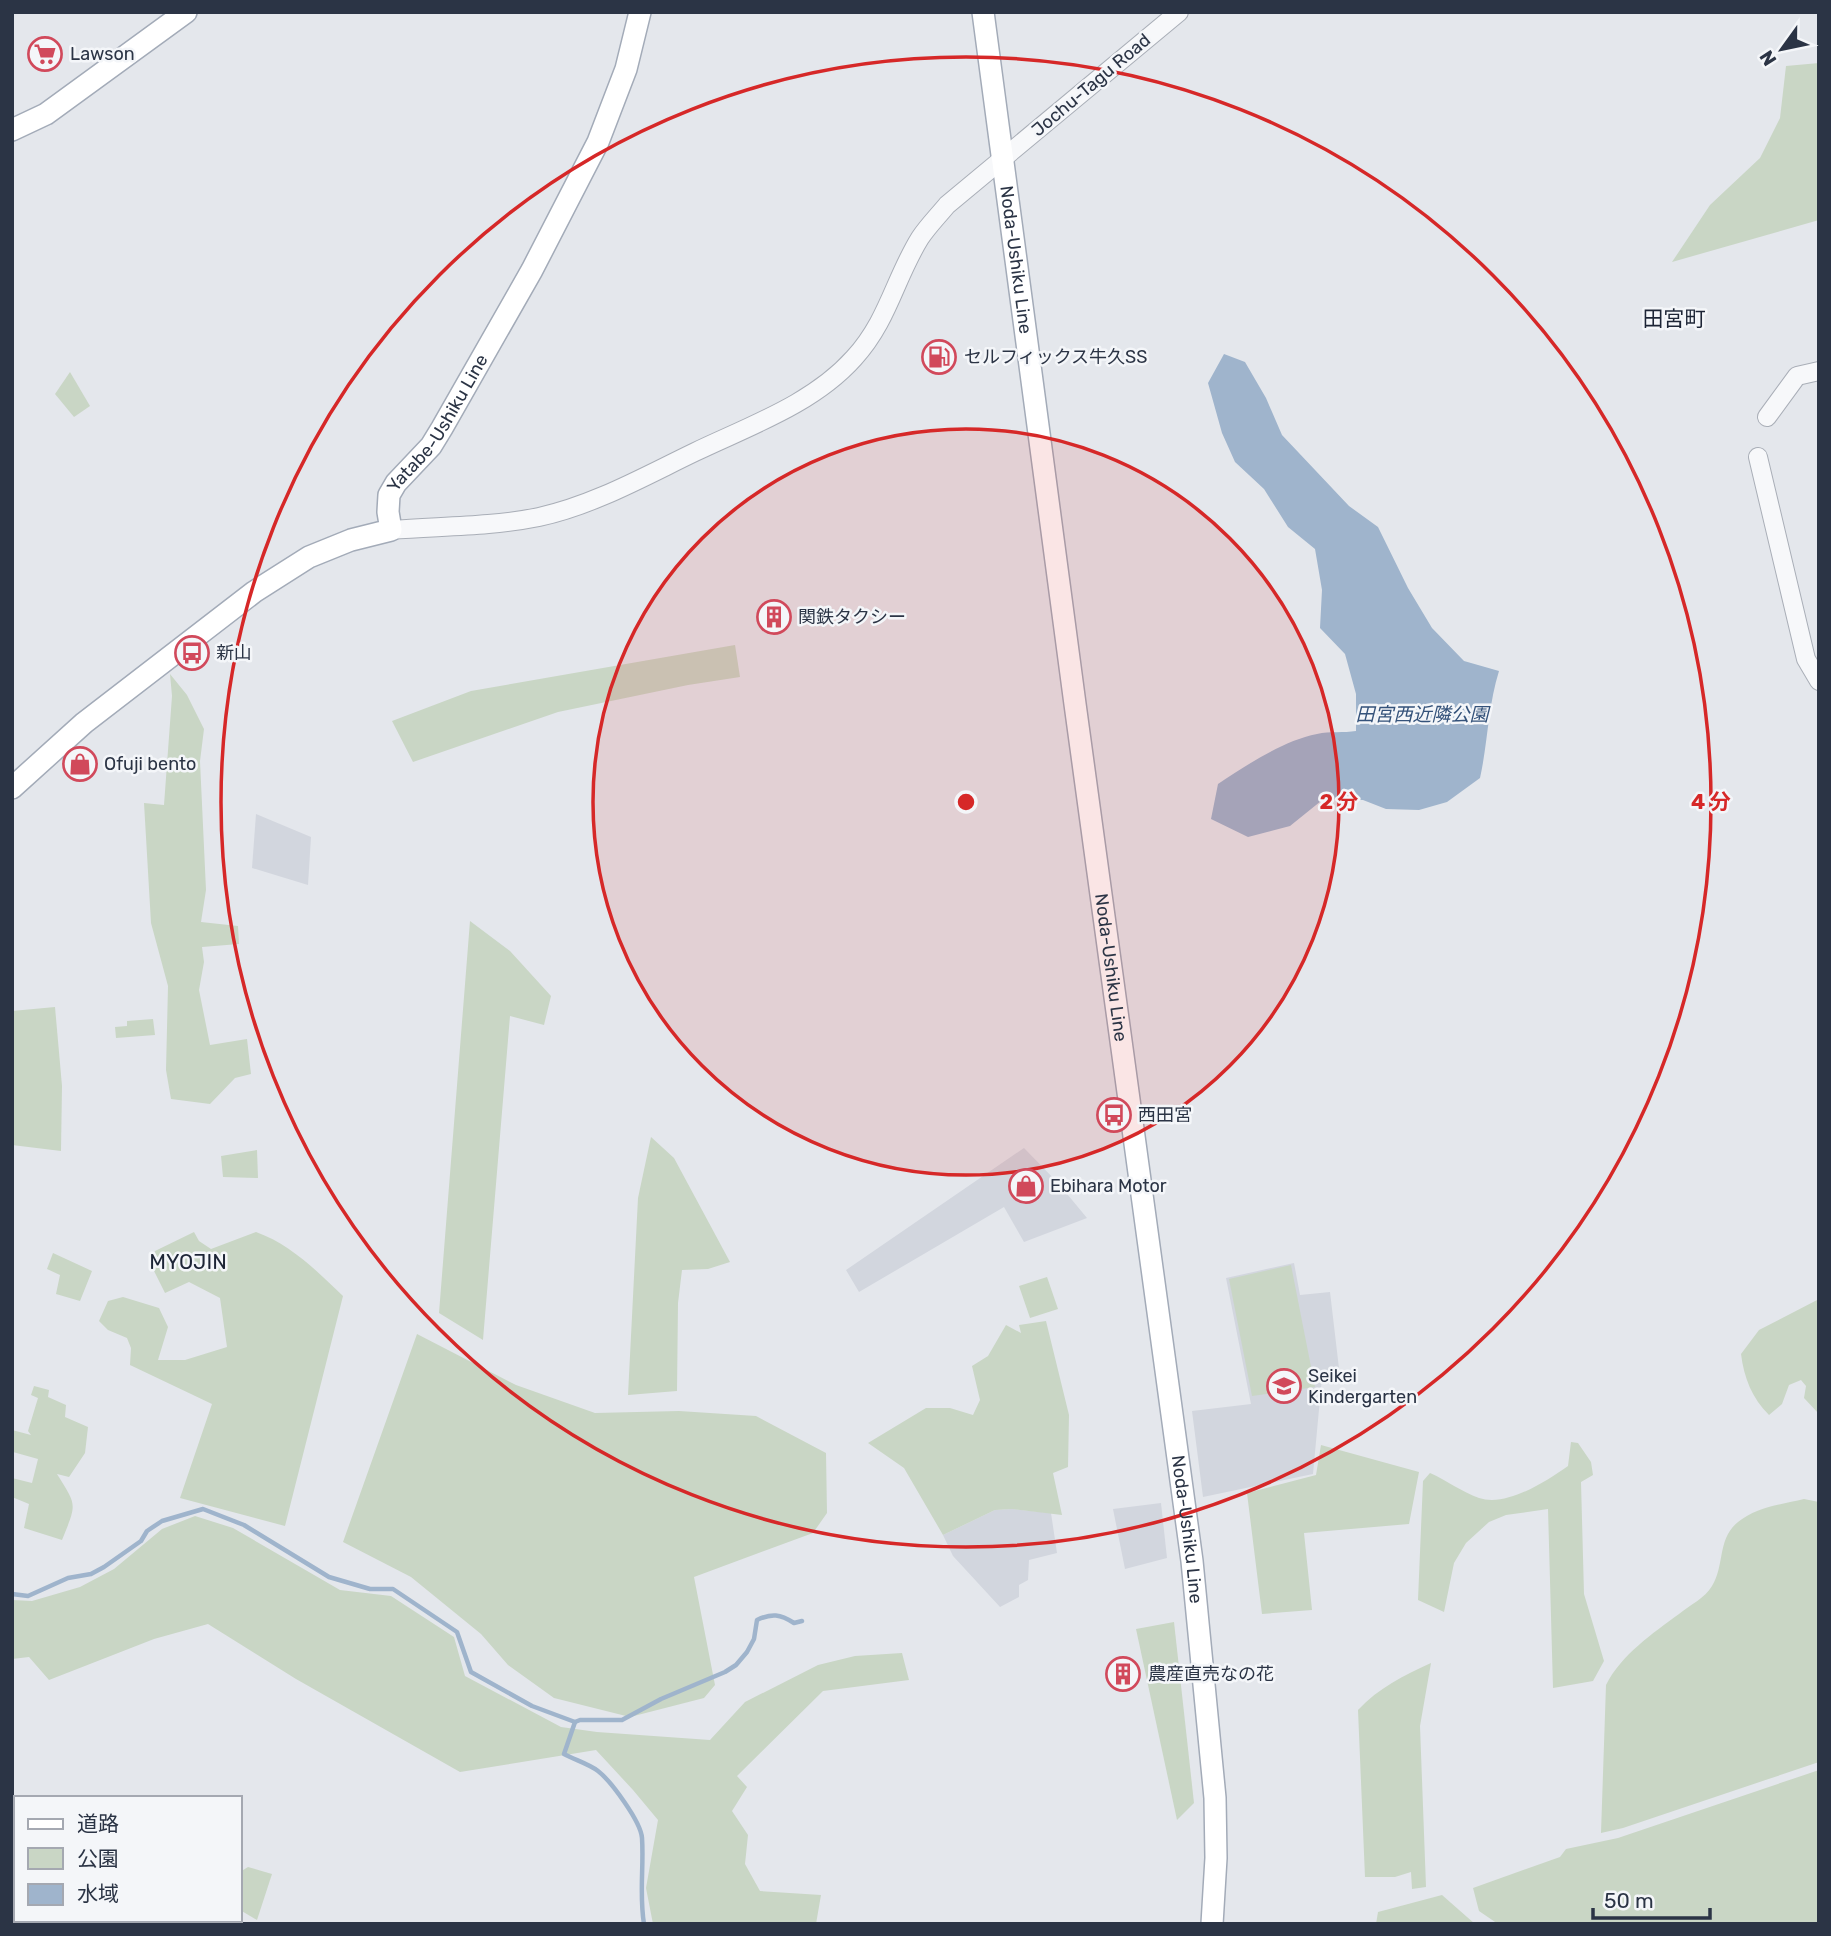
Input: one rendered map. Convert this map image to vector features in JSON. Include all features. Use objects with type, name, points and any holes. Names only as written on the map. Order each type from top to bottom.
[{"type":"main road","points":[[12,130],[46,114],[186,12]]},
{"type":"main road","name":"Yatabe-Ushiku Line","points":[[391,530],[389,495],[396,483],[431,446],[442,428],[532,270],[593,152],[614,106],[640,12]]},
{"type":"main road","name":"Noda-Ushiku Line","points":[[983,12],[1192,1561],[1215,1798],[1216,1858],[1212,1924]]},
{"type":"main road","points":[[12,788],[84,723],[254,592],[309,557],[351,540],[391,530]]},
{"type":"street","name":"Jochu-Tagu Road","points":[[391,530],[511,522],[568,509],[652,473],[811,394],[844,369],[870,337],[892,300],[920,239],[947,205],[1179,12]]},
{"type":"street","points":[[1767,417],[1797,376],[1819,371]]},
{"type":"street","points":[[1758,457],[1806,659],[1819,681]]},
{"type":"shaded area","points":[[256,814],[311,837],[308,885],[252,868]]},
{"type":"shaded area","points":[[1024,1148],[1087,1218],[1024,1242],[1004,1207],[859,1292],[846,1270]]},
{"type":"shaded area","name":"Seikei Kindergarten","points":[[1294,1263],[1300,1295],[1330,1292],[1340,1377],[1322,1377],[1313,1474],[1203,1497],[1192,1411],[1251,1404],[1226,1278]]},
{"type":"shaded area","points":[[1161,1503],[1167,1558],[1125,1569],[1113,1509]]},
{"type":"shaded area","points":[[995,1510],[1051,1513],[1057,1553],[1029,1560],[1028,1580],[1019,1585],[1019,1597],[1000,1607],[953,1556],[943,1535]]},
{"type":"green space","points":[[1819,63],[1819,220],[1672,262],[1710,205],[1760,158],[1780,118],[1786,66]]},
{"type":"green space","points":[[70,372],[90,406],[74,417],[55,394]]},
{"type":"green space","points":[[735,645],[740,677],[558,712],[413,762],[392,721],[471,691]]},
{"type":"green space","points":[[170,674],[187,695],[204,729],[200,761],[206,890],[201,922],[238,926],[239,944],[202,947],[204,962],[199,990],[210,1045],[247,1039],[251,1074],[235,1078],[210,1104],[171,1099],[166,1070],[168,986],[151,923],[144,803],[164,805],[172,696]]},
{"type":"green space","points":[[470,921],[510,951],[551,996],[544,1025],[510,1016],[483,1340],[439,1313]]},
{"type":"green space","points":[[55,1007],[62,1086],[61,1151],[12,1145],[12,1011]]},
{"type":"green space","points":[[153,1019],[155,1035],[116,1038],[115,1027],[127,1026],[127,1021]]},
{"type":"green space","points":[[651,1137],[674,1158],[730,1262],[708,1269],[682,1270],[678,1303],[677,1391],[628,1395],[638,1198]]},
{"type":"green space","points":[[257,1150],[258,1178],[223,1177],[221,1156]]},
{"type":"green space","points":[[194,1232],[199,1241],[211,1249],[256,1232],[268,1237],[302,1259],[343,1296],[285,1526],[180,1498],[212,1404],[130,1365],[131,1348],[127,1338],[108,1330],[99,1321],[108,1301],[123,1297],[159,1308],[168,1327],[158,1360],[185,1360],[227,1347],[220,1298],[189,1282],[165,1293],[151,1265],[155,1251]]},
{"type":"green space","points":[[53,1253],[92,1271],[80,1301],[56,1294],[60,1275],[47,1269]]},
{"type":"green space","points":[[1291,1265],[1315,1387],[1252,1396],[1229,1279]]},
{"type":"green space","points":[[1047,1277],[1058,1309],[1030,1318],[1019,1286]]},
{"type":"green space","points":[[1819,1299],[1819,1414],[1804,1398],[1806,1386],[1801,1380],[1789,1385],[1782,1404],[1769,1415],[1750,1387],[1741,1354],[1759,1330]]},
{"type":"green space","points":[[1046,1321],[1069,1415],[1068,1467],[1053,1473],[1062,1515],[1012,1509],[995,1510],[943,1535],[904,1468],[868,1443],[926,1408],[950,1408],[973,1415],[980,1400],[972,1366],[988,1356],[1006,1325],[1021,1333],[1019,1325]]},
{"type":"green space","points":[[417,1334],[516,1385],[595,1413],[679,1411],[756,1416],[826,1453],[827,1513],[813,1533],[694,1577],[715,1685],[704,1698],[630,1717],[554,1698],[508,1665],[481,1634],[411,1577],[343,1542]]},
{"type":"green space","points":[[34,1386],[49,1390],[48,1397],[66,1405],[65,1417],[88,1427],[85,1453],[69,1477],[57,1474],[73,1505],[62,1540],[24,1528],[29,1504],[12,1497],[12,1478],[32,1483],[38,1459],[12,1450],[12,1430],[31,1435],[28,1431],[38,1398],[31,1395]]},
{"type":"green space","points":[[1571,1442],[1578,1443],[1591,1462],[1593,1475],[1581,1482],[1584,1594],[1604,1661],[1593,1681],[1553,1688],[1548,1509],[1506,1515],[1489,1522],[1466,1543],[1454,1563],[1444,1612],[1418,1600],[1423,1481],[1430,1473],[1479,1498],[1490,1500],[1513,1496],[1537,1486],[1568,1466]]},
{"type":"green space","points":[[1321,1445],[1419,1472],[1409,1524],[1304,1533],[1312,1610],[1262,1614],[1247,1493],[1316,1475]]},
{"type":"green space","points":[[1804,1499],[1819,1502],[1819,1762],[1601,1833],[1606,1685],[1612,1674],[1638,1645],[1709,1590],[1719,1570],[1727,1536],[1738,1522],[1761,1509]]},
{"type":"green space","points":[[195,1516],[233,1528],[340,1590],[391,1596],[454,1637],[465,1676],[561,1727],[710,1740],[745,1702],[818,1665],[855,1656],[902,1653],[909,1680],[823,1691],[737,1776],[747,1787],[732,1811],[748,1835],[745,1864],[760,1891],[821,1895],[816,1924],[653,1924],[646,1888],[658,1820],[596,1750],[460,1772],[296,1679],[208,1624],[154,1639],[49,1680],[29,1657],[12,1659],[12,1600],[32,1601],[80,1587],[114,1569],[162,1529]]},
{"type":"green space","points":[[1174,1622],[1194,1803],[1177,1820],[1136,1629]]},
{"type":"green space","points":[[1431,1663],[1420,1726],[1426,1887],[1412,1889],[1411,1872],[1395,1877],[1365,1877],[1358,1710],[1383,1689]]},
{"type":"green space","points":[[1819,1770],[1819,1924],[1498,1924],[1479,1911],[1473,1888],[1560,1857],[1566,1849],[1618,1838]]},
{"type":"green space","points":[[248,1867],[272,1874],[257,1920],[242,1911],[242,1871]]},
{"type":"green space","points":[[1442,1895],[1475,1924],[1376,1924],[1378,1912]]},
{"type":"water","name":"田宮西近隣公園","points":[[1224,354],[1245,362],[1266,398],[1282,435],[1349,506],[1378,527],[1408,588],[1432,628],[1464,661],[1499,671],[1480,778],[1447,802],[1419,810],[1386,809],[1363,800],[1321,801],[1290,826],[1248,837],[1211,819],[1218,784],[1253,762],[1304,737],[1356,731],[1356,694],[1345,654],[1320,628],[1322,590],[1315,549],[1288,527],[1264,489],[1235,462],[1222,433],[1208,383]]},
{"type":"waterway","points":[[12,1594],[28,1596],[68,1578],[91,1574],[141,1541],[147,1531],[162,1521],[203,1509],[244,1525],[329,1577],[370,1589],[393,1589],[457,1632],[471,1672],[532,1706],[575,1722]]},
{"type":"waterway","points":[[644,1924],[642,1838],[637,1822],[604,1776],[564,1754],[575,1722],[622,1720],[661,1699],[725,1672],[736,1665],[747,1652],[754,1639],[757,1620],[776,1616],[794,1623],[802,1621]]},
{"type":"place","name":"Lawson","points":[[45,54]]},
{"type":"place","name":"セルフィックス牛久SS","points":[[939,357]]},
{"type":"place","name":"関鉄タクシー","points":[[774,617]]},
{"type":"place","name":"新山","points":[[192,653]]},
{"type":"place","name":"Ofuji bento","points":[[80,764]]},
{"type":"place","name":"西田宮","points":[[1114,1115]]},
{"type":"place","name":"Ebihara Motor","points":[[1026,1186]]},
{"type":"place","name":"Seikei Kindergarten","points":[[1284,1386]]},
{"type":"place","name":"農産直売なの花","points":[[1123,1674]]},
{"type":"district","name":"田宮町","points":[[1674,319]]},
{"type":"district","name":"MYOJIN","points":[[188,1262]]}]
